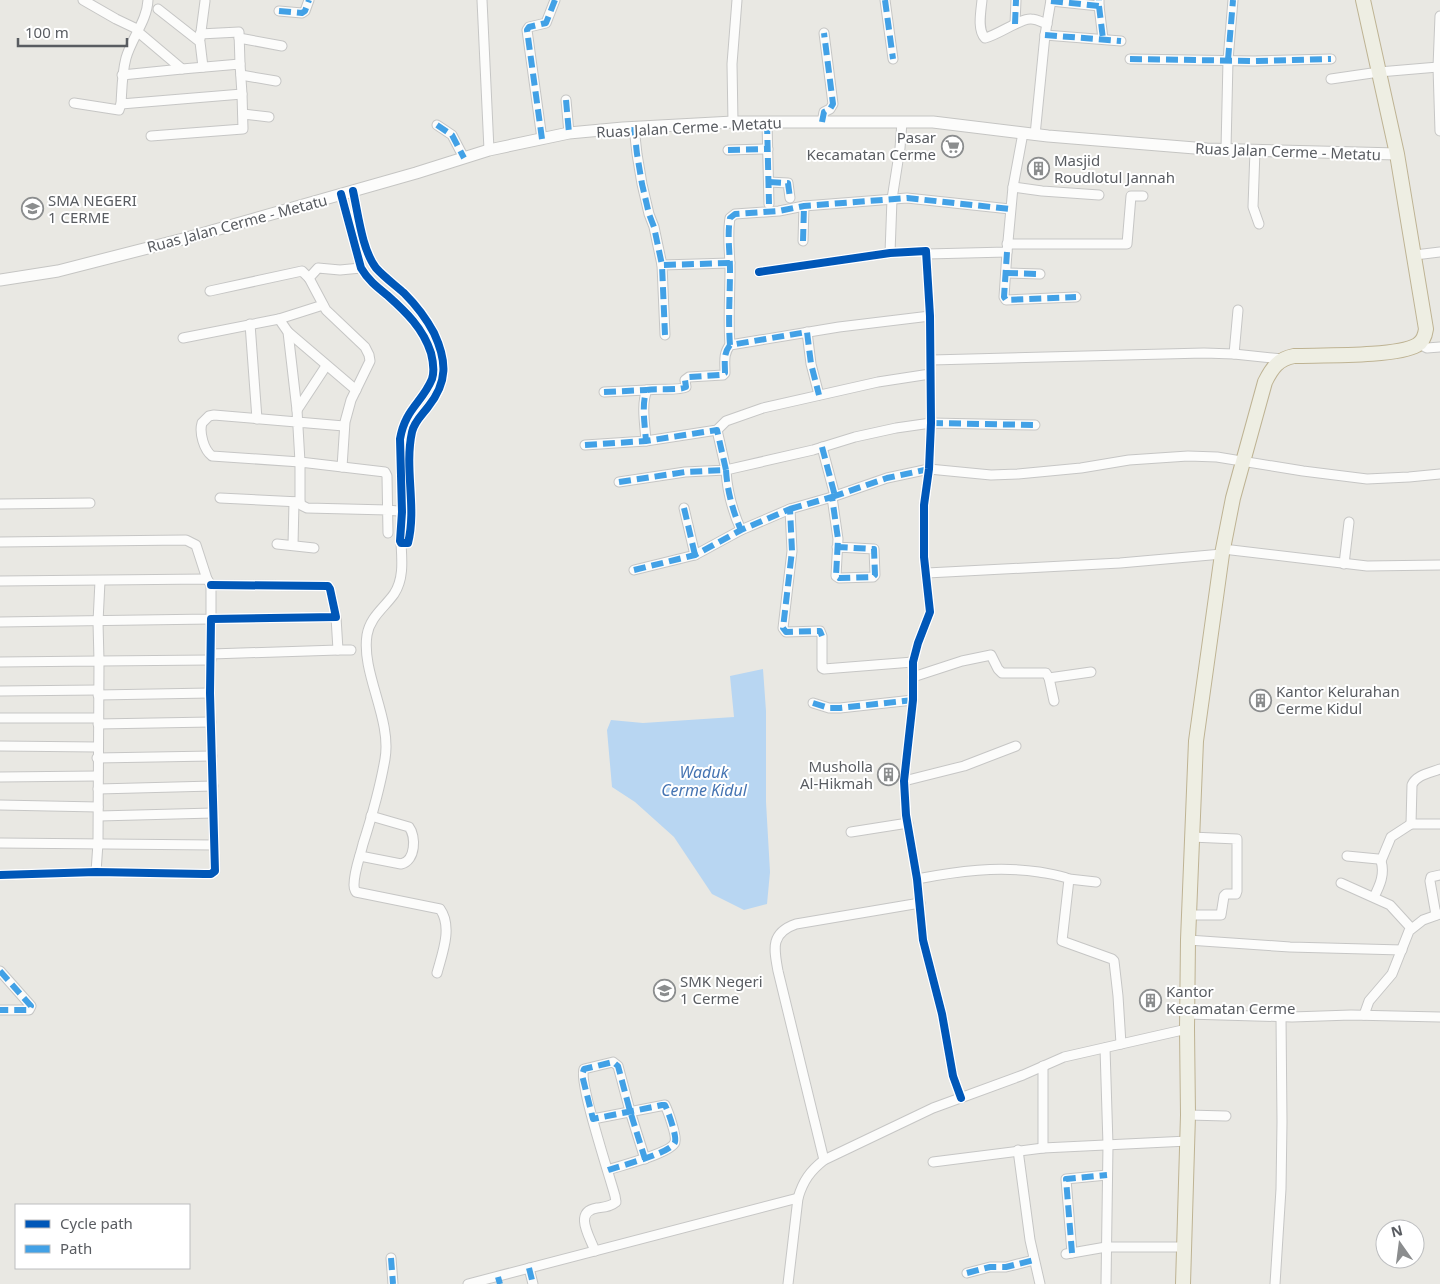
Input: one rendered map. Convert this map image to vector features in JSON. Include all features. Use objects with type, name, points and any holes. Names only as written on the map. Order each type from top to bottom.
[{"type":"highway","points":[[1183,1284],[1188,1141],[1188,940],[1196,741],[1223,552],[1242,460],[1265,382],[1271,370],[1282,359],[1294,356],[1393,352],[1419,344],[1425,336],[1426,329],[1397,154],[1363,0]]},
{"type":"main road","name":"Ruas Jalan Cerme - Metatu","points":[[0,280],[58,271],[187,238],[489,150],[569,133],[634,127],[733,122],[933,122],[1029,134],[1226,149],[1397,154]]},
{"type":"street","points":[[83,0],[137,30],[182,69]]},
{"type":"street","points":[[74,103],[119,110],[122,75],[126,57],[146,13],[148,0]]},
{"type":"street","points":[[279,11],[302,13],[305,11],[309,0]]},
{"type":"street","points":[[482,0],[489,150]]},
{"type":"street","points":[[542,139],[527,30],[529,27],[546,23],[554,0]]},
{"type":"street","points":[[733,122],[733,57],[738,0]]},
{"type":"street","points":[[885,0],[893,60]]},
{"type":"street","points":[[982,0],[981,29],[984,38],[995,36],[1015,24],[1030,19],[1047,24]]},
{"type":"street","points":[[1015,24],[1016,0]]},
{"type":"street","points":[[1226,149],[1228,60],[1233,0]]},
{"type":"street","points":[[203,67],[200,38],[205,1]]},
{"type":"street","points":[[1076,297],[1006,300],[1004,297],[1012,187],[1029,134],[1051,1],[1099,3],[1103,39]]},
{"type":"street","points":[[151,136],[243,129],[239,32],[200,38],[158,9]]},
{"type":"street","points":[[1440,16],[1440,131]]},
{"type":"street","points":[[822,122],[824,112],[830,109],[833,104],[824,33]]},
{"type":"street","points":[[1045,35],[1121,41]]},
{"type":"street","points":[[239,38],[282,46]]},
{"type":"street","points":[[1130,59],[1331,59]]},
{"type":"street","points":[[122,75],[240,64]]},
{"type":"street","points":[[1331,79],[1379,72],[1439,67]]},
{"type":"street","points":[[240,75],[276,81]]},
{"type":"street","points":[[121,104],[242,94]]},
{"type":"street","points":[[566,100],[569,133]]},
{"type":"street","points":[[243,114],[269,117]]},
{"type":"street","points":[[768,122],[769,204]]},
{"type":"street","points":[[890,253],[892,199],[902,122]]},
{"type":"street","points":[[437,125],[452,135],[464,158]]},
{"type":"street","points":[[634,127],[640,176],[648,209],[654,224],[662,265],[665,335]]},
{"type":"street","points":[[728,150],[768,149]]},
{"type":"street","points":[[1255,150],[1253,207],[1258,224]]},
{"type":"street","points":[[768,182],[788,183],[790,198]]},
{"type":"street","points":[[1012,187],[1042,191],[1099,194]]},
{"type":"street","points":[[353,191],[367,250],[375,267],[413,303],[426,319],[435,334],[445,373],[440,390],[412,430],[409,462],[412,512],[409,541],[408,543],[401,543]]},
{"type":"street","points":[[341,194],[361,268],[367,278],[404,311],[424,335],[434,369],[432,379],[406,416],[402,428],[400,453],[401,543],[403,556],[400,581],[393,595],[376,615],[368,635],[369,663],[379,703],[386,757],[354,884],[356,892],[440,908],[446,931],[445,943],[437,973]]},
{"type":"street","points":[[759,272],[890,253],[926,251],[927,254],[1007,248],[1127,244],[1131,196],[1142,196]]},
{"type":"street","points":[[604,392],[665,388],[682,389],[686,387],[685,380],[688,377],[723,375],[725,373],[724,355],[730,345],[728,227],[730,218],[735,214],[779,211],[804,206],[907,198],[1010,209]]},
{"type":"street","points":[[803,241],[804,206]]},
{"type":"street","points":[[1415,255],[1440,252]]},
{"type":"street","points":[[927,254],[930,316],[931,423],[929,469],[924,505],[924,556],[930,612],[913,662],[913,700],[904,781],[923,940],[942,1014],[953,1076],[961,1098]]},
{"type":"street","points":[[662,265],[730,263]]},
{"type":"street","points":[[309,278],[318,268],[340,270],[361,268]]},
{"type":"street","points":[[210,291],[302,271],[309,278],[326,310],[365,347],[369,355],[369,366],[351,400],[344,426],[342,467]]},
{"type":"street","points":[[1006,273],[1040,274]]},
{"type":"street","points":[[392,300],[401,291]]},
{"type":"street","points":[[404,311],[413,303]]},
{"type":"street","points":[[183,338],[279,319],[323,305]]},
{"type":"street","points":[[1234,354],[1238,310]]},
{"type":"street","points":[[730,345],[807,332],[930,316]]},
{"type":"street","points":[[279,319],[288,332],[356,390]]},
{"type":"street","points":[[250,324],[257,419]]},
{"type":"street","points":[[288,332],[298,410],[300,462],[293,546]]},
{"type":"street","points":[[807,332],[811,364],[819,395]]},
{"type":"street","points":[[1419,344],[1427,348],[1440,347]]},
{"type":"street","points":[[931,360],[1087,357],[1134,354],[1234,354],[1282,359]]},
{"type":"street","points":[[298,410],[326,366]]},
{"type":"street","points":[[434,369],[445,373]]},
{"type":"street","points":[[585,445],[646,440],[717,430],[726,421],[762,408],[878,382],[930,374]]},
{"type":"street","points":[[646,440],[645,393],[647,390]]},
{"type":"street","points":[[344,426],[214,415],[209,416],[202,423],[201,427],[206,449],[209,454],[218,457],[300,462],[385,472],[387,476],[388,533]]},
{"type":"street","points":[[619,482],[685,472],[726,470],[875,432],[931,423],[1035,425]]},
{"type":"street","points":[[717,430],[730,496],[741,530]]},
{"type":"street","points":[[822,447],[833,496],[837,530],[836,573],[839,578],[869,578],[875,575],[874,549],[837,547]]},
{"type":"street","points":[[634,570],[695,555],[741,530],[790,509],[888,478],[929,469],[991,475],[1018,474],[1081,468],[1129,460],[1188,456],[1242,460],[1303,471],[1367,479],[1440,474]]},
{"type":"street","points":[[220,498],[297,502],[306,508],[412,512]]},
{"type":"street","points":[[0,504],[90,503]]},
{"type":"street","points":[[684,508],[695,555]]},
{"type":"street","points":[[790,509],[793,544],[783,628],[786,632],[820,631],[822,636],[822,668],[824,670],[913,662]]},
{"type":"street","points":[[1344,564],[1349,522]]},
{"type":"street","points":[[0,542],[186,540],[196,545],[209,582],[215,871],[211,874],[96,872],[0,875]]},
{"type":"street","points":[[277,544],[314,548]]},
{"type":"street","points":[[926,573],[1120,563],[1223,552],[1344,564],[1440,565]]},
{"type":"street","points":[[96,872],[98,843],[98,622],[100,580]]},
{"type":"street","points":[[0,581],[100,580],[328,586],[336,617],[338,650]]},
{"type":"street","points":[[0,622],[336,617]]},
{"type":"street","points":[[0,662],[99,661],[351,650]]},
{"type":"street","points":[[913,676],[962,661],[991,655],[1002,673],[1046,673],[1050,678],[1054,701]]},
{"type":"street","points":[[1050,678],[1091,672]]},
{"type":"street","points":[[0,690],[210,693]]},
{"type":"street","points":[[813,703],[829,708],[840,708],[913,700]]},
{"type":"street","points":[[0,718],[211,722]]},
{"type":"street","points":[[0,746],[98,747]]},
{"type":"street","points":[[904,781],[964,766],[1016,746]]},
{"type":"street","points":[[97,758],[212,756]]},
{"type":"street","points":[[1411,824],[1412,785],[1414,780],[1440,769]]},
{"type":"street","points":[[0,777],[97,776]]},
{"type":"street","points":[[98,789],[213,786]]},
{"type":"street","points":[[0,805],[98,812],[213,813]]},
{"type":"street","points":[[360,856],[402,864],[406,863],[410,858],[414,840],[413,832],[409,826],[371,816]]},
{"type":"street","points":[[851,832],[908,823]]},
{"type":"street","points":[[1374,897],[1382,874],[1381,861],[1391,837],[1411,824],[1440,824]]},
{"type":"street","points":[[1189,915],[1221,915],[1224,896],[1226,894],[1236,894],[1238,891],[1237,839],[1191,836]]},
{"type":"street","points":[[0,843],[214,845]]},
{"type":"street","points":[[1347,856],[1378,859],[1381,861]]},
{"type":"street","points":[[917,879],[962,871],[1015,869],[1062,875],[1069,879],[1096,882]]},
{"type":"street","points":[[1364,1015],[1369,1001],[1392,974],[1411,928],[1423,920],[1438,915],[1430,880],[1431,877],[1440,875]]},
{"type":"street","points":[[1069,879],[1062,941],[1114,961],[1121,1044]]},
{"type":"street","points":[[1341,883],[1390,905],[1411,928]]},
{"type":"street","points":[[824,1160],[778,971],[774,951],[775,942],[781,931],[796,924],[920,903]]},
{"type":"street","points":[[1188,940],[1326,948],[1402,950]]},
{"type":"street","points":[[0,971],[4,981],[31,1006],[30,1010],[0,1010]]},
{"type":"street","points":[[1188,1014],[1281,1017],[1364,1015],[1440,1017]]},
{"type":"street","points":[[1275,1284],[1281,1189],[1281,1017]]},
{"type":"street","points":[[788,1284],[798,1198],[801,1187],[811,1171],[824,1160],[933,1108],[1064,1058],[1187,1029]]},
{"type":"street","points":[[1105,1048],[1108,1145],[1106,1284]]},
{"type":"street","points":[[595,1251],[583,1219],[585,1213],[591,1209],[611,1206],[616,1202],[593,1119],[582,1071],[584,1069],[613,1062],[618,1066],[645,1159]]},
{"type":"street","points":[[1043,1066],[1043,1148]]},
{"type":"street","points":[[593,1119],[665,1105],[676,1137],[676,1143],[662,1152],[608,1170]]},
{"type":"street","points":[[1188,1116],[1226,1116]]},
{"type":"street","points":[[933,1162],[1018,1150],[1188,1141]]},
{"type":"street","points":[[1018,1150],[1030,1240],[1040,1284]]},
{"type":"street","points":[[1107,1175],[1066,1179],[1069,1253],[1106,1247],[1185,1247]]},
{"type":"street","points":[[468,1284],[499,1280],[529,1268],[798,1198]]},
{"type":"street","points":[[391,1258],[393,1284]]},
{"type":"street","points":[[967,1273],[990,1267],[1006,1267],[1034,1260]]},
{"type":"street","points":[[529,1268],[534,1284]]},
{"type":"water","name":"Waduk Cerme Kidul","points":[[763,669],[766,711],[766,802],[770,872],[767,904],[744,910],[712,894],[674,837],[635,802],[612,787],[607,730],[611,720],[643,723],[734,717],[730,676]]},
{"type":"marked path","points":[[279,11],[302,13],[305,11],[309,0]]},
{"type":"marked path","points":[[542,139],[527,30],[529,27],[546,23],[555,0]]},
{"type":"marked path","points":[[885,0],[893,59]]},
{"type":"marked path","points":[[1015,24],[1016,0]]},
{"type":"marked path","points":[[1051,1],[1099,6],[1099,0]]},
{"type":"marked path","points":[[1228,60],[1233,0]]},
{"type":"marked path","points":[[1099,6],[1103,39]]},
{"type":"marked path","points":[[822,122],[824,112],[830,109],[833,104],[824,33]]},
{"type":"marked path","points":[[1045,35],[1121,41]]},
{"type":"marked path","points":[[1130,59],[1254,61],[1331,59]]},
{"type":"marked path","points":[[566,100],[569,133]]},
{"type":"marked path","points":[[767,122],[769,204]]},
{"type":"marked path","points":[[437,125],[452,135],[464,158]]},
{"type":"marked path","points":[[634,127],[642,184],[662,265]]},
{"type":"marked path","points":[[728,150],[768,149]]},
{"type":"marked path","points":[[769,182],[788,183],[790,198]]},
{"type":"marked path","points":[[730,345],[729,231],[730,218],[735,214],[779,211],[804,206],[907,198],[1010,209]]},
{"type":"marked path","points":[[803,241],[804,206]]},
{"type":"marked path","points":[[1007,252],[1004,297],[1006,300],[1076,297]]},
{"type":"marked path","points":[[665,335],[662,265],[730,263]]},
{"type":"marked path","points":[[1006,273],[1040,274]]},
{"type":"marked path","points":[[619,482],[685,472],[726,470],[717,430],[646,441],[644,408],[647,390],[683,388],[686,387],[685,380],[689,377],[721,375],[725,373],[725,355],[730,345],[807,332],[811,364],[819,395]]},
{"type":"marked path","points":[[604,392],[647,390]]},
{"type":"marked path","points":[[931,423],[1035,425]]},
{"type":"marked path","points":[[585,445],[646,441]]},
{"type":"marked path","points":[[822,447],[835,496]]},
{"type":"marked path","points":[[832,497],[887,478],[929,469]]},
{"type":"marked path","points":[[726,470],[731,501],[741,530]]},
{"type":"marked path","points":[[790,509],[832,497],[838,539],[836,576],[839,578],[873,577],[875,575],[874,549],[837,547]]},
{"type":"marked path","points":[[684,508],[695,555]]},
{"type":"marked path","points":[[634,570],[695,555],[741,530],[790,509],[792,551],[783,628],[786,632],[820,631],[822,636]]},
{"type":"marked path","points":[[813,703],[829,708],[840,708],[913,700]]},
{"type":"marked path","points":[[0,971],[31,1006],[29,1010],[0,1010]]},
{"type":"marked path","points":[[608,1170],[644,1159],[655,1155],[672,1146],[675,1142],[674,1129],[665,1105],[636,1110],[628,1112],[619,1114],[610,1115],[593,1119],[582,1075],[584,1069],[613,1062],[618,1066],[630,1111],[645,1159]]},
{"type":"marked path","points":[[1072,1253],[1066,1179],[1107,1175]]},
{"type":"marked path","points":[[391,1258],[393,1284]]},
{"type":"marked path","points":[[967,1273],[990,1267],[1006,1267],[1034,1260]]},
{"type":"marked path","points":[[529,1268],[533,1284]]},
{"type":"marked path","points":[[498,1277],[500,1284]]},
{"type":"cycle path","points":[[341,194],[361,268],[373,283],[394,301],[419,328],[431,353],[434,369],[432,379],[406,420],[400,439],[402,512],[400,541],[401,543],[408,543],[411,516],[409,460],[412,432],[416,422],[435,398],[439,389],[442,380],[443,362],[434,333],[417,307],[376,268],[371,260],[361,231],[353,191]]},
{"type":"cycle path","points":[[759,272],[890,253],[926,251],[930,316],[931,423],[929,469],[924,505],[924,557],[930,612],[913,662],[913,700],[904,781],[906,815],[917,879],[923,940],[942,1014],[953,1076],[961,1098]]},
{"type":"cycle path","points":[[0,875],[96,872],[211,874],[215,871],[210,693],[211,619],[336,617],[328,586],[211,585]]},
{"type":"place","name":"Pasar Kecamatan Cerme","points":[[952,146]]},
{"type":"place","name":"Masjid Roudlotul Jannah","points":[[1038,169]]},
{"type":"place","name":"SMA NEGERI 1 CERME","points":[[32,209]]},
{"type":"place","name":"Kantor Kelurahan Cerme Kidul","points":[[1260,700]]},
{"type":"place","name":"Musholla Al-Hikmah","points":[[889,775]]},
{"type":"place","name":"SMK Negeri 1 Cerme","points":[[664,990]]},
{"type":"place","name":"Kantor Kecamatan Cerme","points":[[1150,1000]]}]
